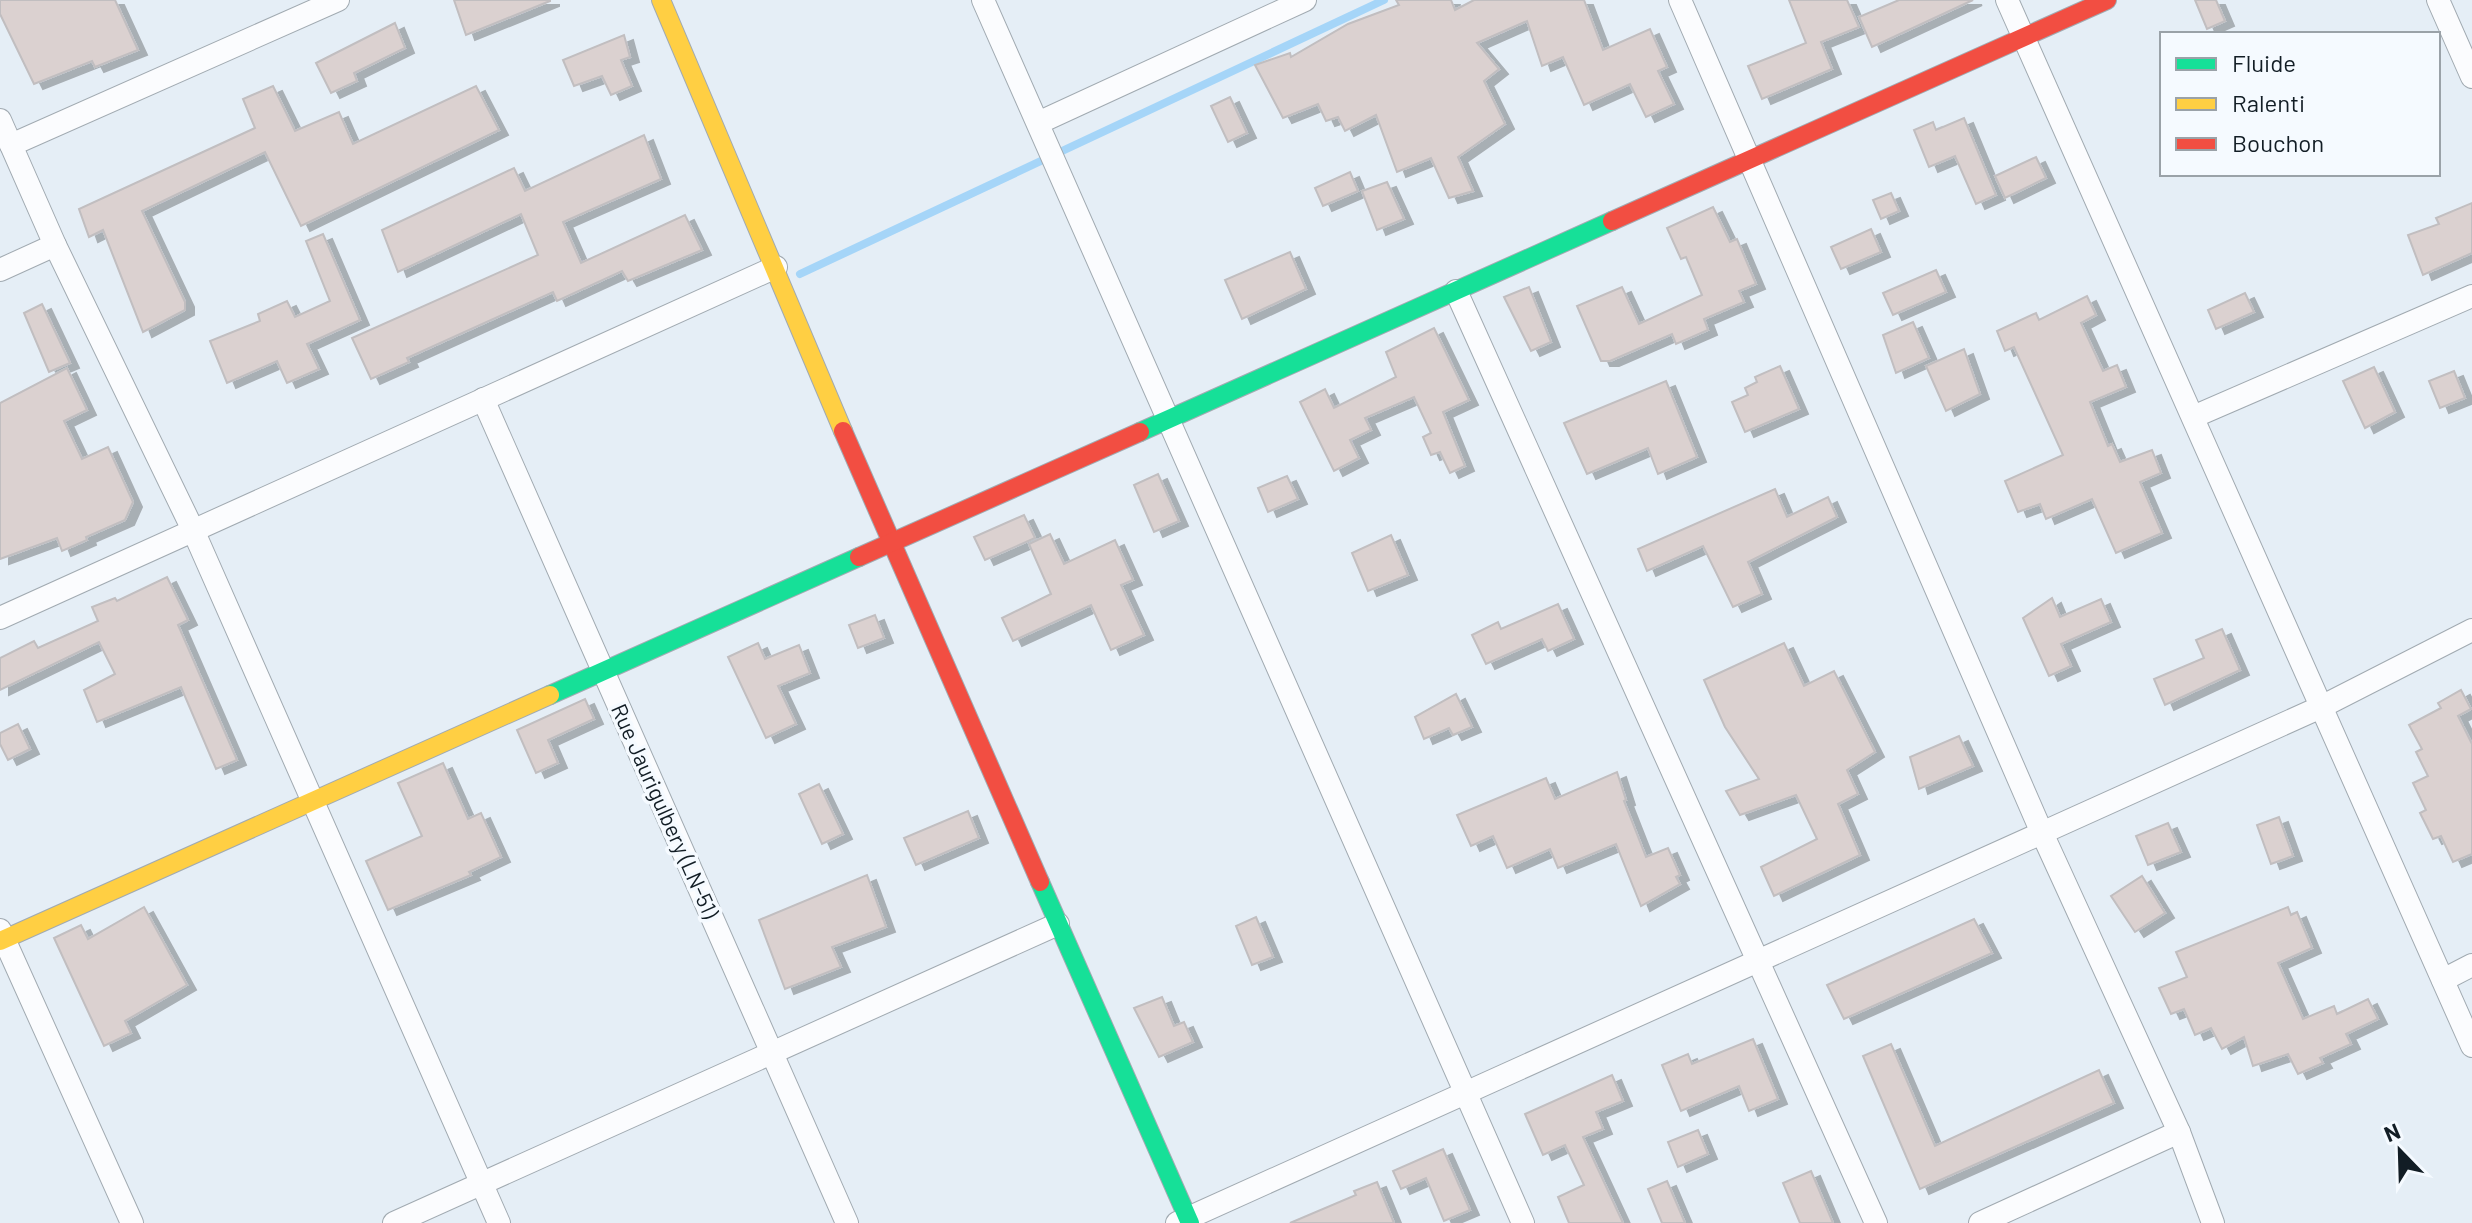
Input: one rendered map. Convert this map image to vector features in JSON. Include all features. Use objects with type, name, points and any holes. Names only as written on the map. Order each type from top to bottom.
[{"type":"street","points":[[11,145],[338,0]]},
{"type":"street","points":[[661,0],[890,543],[1185,1221],[2321,707],[2472,630]]},
{"type":"street","points":[[983,0],[1523,1223]]},
{"type":"street","points":[[1038,123],[1305,0]]},
{"type":"street","points":[[1680,0],[2042,833],[2179,1132],[2213,1223]]},
{"type":"street","points":[[2007,0],[2472,1046]]},
{"type":"street","points":[[132,1223],[1,937],[313,801],[2107,0]]},
{"type":"street","points":[[2438,0],[2472,77]]},
{"type":"street","points":[[0,120],[55,245],[193,530],[499,1223]]},
{"type":"street","points":[[0,270],[55,245]]},
{"type":"street","points":[[0,618],[776,267]]},
{"type":"street","points":[[1456,291],[1876,1223]]},
{"type":"street","points":[[2193,417],[2472,296]]},
{"type":"street","name":"Rue Jaurigulbery (LN-51)","points":[[483,399],[847,1223]]},
{"type":"street","points":[[394,1223],[1058,924]]},
{"type":"street","points":[[2443,980],[2472,965]]},
{"type":"street","points":[[1980,1223],[2179,1132]]},
{"type":"building","points":[[0,0],[115,0],[138,50],[95,67],[92,61],[34,84],[0,14]]},
{"type":"building","points":[[454,0],[550,0],[550,1],[466,35]]},
{"type":"building","points":[[1396,0],[1451,0],[1455,10],[1474,0],[1584,0],[1603,50],[1650,29],[1667,67],[1658,71],[1674,104],[1646,117],[1630,84],[1584,105],[1563,57],[1542,66],[1527,21],[1477,43],[1499,69],[1484,81],[1505,124],[1458,157],[1473,191],[1449,198],[1431,158],[1397,172],[1376,115],[1345,131],[1338,117],[1326,121],[1318,104],[1283,118],[1255,65],[1290,53],[1291,57],[1348,24],[1399,5]]},
{"type":"building","points":[[1789,0],[1847,0],[1859,27],[1821,42],[1832,69],[1762,99],[1748,66],[1806,43]]},
{"type":"building","points":[[1899,0],[1973,0],[1872,47],[1859,17]]},
{"type":"building","points":[[2195,0],[2216,0],[2225,21],[2207,29]]},
{"type":"building","points":[[395,23],[405,48],[354,73],[357,81],[331,93],[316,63]]},
{"type":"building","points":[[624,35],[630,57],[621,60],[632,86],[611,95],[602,76],[574,86],[563,60]]},
{"type":"building","points":[[273,86],[295,131],[339,112],[353,144],[476,86],[499,130],[301,226],[265,152],[142,211],[185,302],[185,310],[143,332],[103,230],[89,237],[79,209],[255,128],[243,99]]},
{"type":"building","points":[[1230,97],[1247,133],[1228,142],[1211,106]]},
{"type":"building","points":[[1964,118],[1996,195],[1976,204],[1955,156],[1929,167],[1914,130],[1933,122],[1936,130]]},
{"type":"building","points":[[644,135],[661,179],[563,222],[581,263],[685,215],[702,250],[628,281],[622,271],[557,301],[553,292],[407,358],[409,362],[371,379],[352,338],[538,255],[521,214],[398,272],[382,230],[514,168],[525,191]]},
{"type":"building","points":[[2036,157],[2046,178],[2005,198],[1995,176]]},
{"type":"building","points":[[1350,172],[1358,191],[1323,206],[1315,188]]},
{"type":"building","points":[[1387,182],[1404,219],[1377,230],[1362,191]]},
{"type":"building","points":[[1891,193],[1899,211],[1881,219],[1873,200]]},
{"type":"building","points":[[2472,203],[2472,253],[2423,275],[2408,235],[2439,224],[2436,218]]},
{"type":"building","points":[[1713,207],[1730,242],[1737,239],[1756,284],[1739,291],[1744,302],[1704,319],[1708,330],[1676,344],[1672,334],[1610,361],[1601,361],[1577,306],[1622,287],[1639,324],[1702,295],[1686,257],[1681,259],[1667,228]]},
{"type":"building","points":[[1871,229],[1881,252],[1841,269],[1831,247]]},
{"type":"building","points":[[323,234],[360,320],[307,344],[319,369],[287,383],[277,361],[227,383],[210,341],[260,321],[258,314],[287,301],[295,317],[330,301],[306,241]]},
{"type":"building","points":[[1290,252],[1306,289],[1242,319],[1225,280]]},
{"type":"building","points":[[1936,270],[1946,292],[1893,315],[1883,293]]},
{"type":"building","points":[[1529,287],[1551,342],[1531,351],[1504,297]]},
{"type":"building","points":[[2245,293],[2254,312],[2216,329],[2208,310]]},
{"type":"building","points":[[2087,296],[2096,315],[2081,323],[2103,371],[2117,365],[2126,387],[2090,402],[2108,446],[2112,444],[2120,462],[2152,450],[2161,473],[2140,482],[2162,533],[2116,553],[2092,499],[2046,519],[2040,504],[2018,512],[2005,481],[2063,455],[2014,347],[2005,351],[1997,331],[2036,313],[2039,320]]},
{"type":"building","points":[[42,304],[70,363],[49,372],[24,313]]},
{"type":"building","points":[[1913,322],[1929,358],[1896,373],[1883,335]]},
{"type":"building","points":[[1434,328],[1469,400],[1443,412],[1465,466],[1450,473],[1440,452],[1431,455],[1423,437],[1431,433],[1414,397],[1365,418],[1371,430],[1350,440],[1359,458],[1334,471],[1300,402],[1325,389],[1334,408],[1396,377],[1386,352]]},
{"type":"building","points":[[1964,349],[1980,394],[1946,411],[1926,366]]},
{"type":"building","points":[[1780,366],[1799,409],[1745,432],[1732,402],[1748,395],[1745,388],[1757,382],[1755,377]]},
{"type":"building","points":[[2374,367],[2395,412],[2365,428],[2343,381]]},
{"type":"building","points":[[67,368],[87,410],[64,421],[82,459],[108,447],[133,502],[125,520],[62,551],[57,538],[0,559],[0,403]]},
{"type":"building","points":[[2454,371],[2465,398],[2440,408],[2429,381]]},
{"type":"building","points":[[1666,381],[1697,457],[1658,474],[1648,448],[1587,474],[1564,423]]},
{"type":"building","points":[[1158,474],[1179,521],[1154,532],[1134,485]]},
{"type":"building","points":[[1287,476],[1298,499],[1268,512],[1258,488]]},
{"type":"building","points":[[1775,489],[1787,517],[1828,497],[1837,517],[1748,562],[1762,594],[1733,607],[1703,546],[1647,571],[1638,549]]},
{"type":"building","points":[[1024,515],[1035,538],[985,560],[974,537]]},
{"type":"building","points":[[1050,534],[1064,564],[1115,540],[1133,580],[1121,585],[1144,635],[1111,650],[1091,605],[1013,641],[1002,618],[1051,594],[1029,544]]},
{"type":"building","points":[[1391,535],[1408,575],[1368,591],[1352,553]]},
{"type":"building","points":[[167,577],[188,620],[178,625],[237,760],[216,769],[181,687],[97,722],[84,690],[115,674],[99,642],[0,690],[0,658],[34,641],[38,648],[98,621],[92,607],[115,598],[117,601]]},
{"type":"building","points":[[2052,598],[2060,617],[2101,599],[2111,622],[2061,644],[2071,666],[2049,676],[2023,618]]},
{"type":"building","points":[[1558,604],[1574,639],[1548,651],[1542,639],[1486,664],[1472,635],[1498,622],[1501,629]]},
{"type":"building","points":[[875,615],[884,638],[858,648],[849,625]]},
{"type":"building","points":[[2222,629],[2240,670],[2165,705],[2154,679],[2204,658],[2196,640]]},
{"type":"building","points":[[758,643],[765,659],[799,645],[810,673],[778,686],[796,724],[766,738],[728,657]]},
{"type":"building","points":[[1784,643],[1804,686],[1834,671],[1875,752],[1847,770],[1858,794],[1838,804],[1860,855],[1774,896],[1761,867],[1817,839],[1796,795],[1740,815],[1726,791],[1759,779],[1725,727],[1704,680]]},
{"type":"building","points":[[2461,690],[2471,709],[2458,716],[2472,744],[2472,854],[2453,862],[2441,836],[2433,839],[2420,813],[2426,810],[2413,783],[2428,776],[2416,752],[2422,749],[2409,725],[2441,708],[2438,703]]},
{"type":"building","points":[[1456,694],[1472,727],[1453,735],[1449,728],[1424,739],[1415,717]]},
{"type":"building","points":[[585,699],[594,719],[548,740],[558,763],[536,773],[517,730]]},
{"type":"building","points":[[18,724],[30,749],[8,760],[0,744],[0,733]]},
{"type":"building","points":[[1959,736],[1973,766],[1919,789],[1910,757]]},
{"type":"building","points":[[443,763],[468,819],[481,813],[501,857],[469,872],[471,875],[388,910],[366,861],[422,836],[398,783]]},
{"type":"building","points":[[1617,772],[1624,801],[1646,857],[1668,848],[1680,875],[1676,877],[1680,884],[1641,906],[1616,844],[1558,868],[1550,849],[1507,868],[1493,836],[1471,846],[1457,815],[1546,778],[1555,799]]},
{"type":"building","points":[[819,784],[843,834],[822,844],[799,794]]},
{"type":"building","points":[[968,811],[979,838],[916,865],[904,838]]},
{"type":"building","points":[[2279,817],[2293,856],[2271,864],[2257,825]]},
{"type":"building","points":[[2168,823],[2181,852],[2148,865],[2136,836]]},
{"type":"building","points":[[867,875],[886,927],[832,947],[841,967],[785,989],[759,920]]},
{"type":"building","points":[[2142,876],[2165,913],[2135,932],[2111,896]]},
{"type":"building","points":[[144,907],[187,985],[125,1021],[131,1033],[104,1046],[54,938],[81,925],[88,939]]},
{"type":"building","points":[[2288,907],[2291,915],[2297,912],[2312,948],[2278,963],[2303,1019],[2334,1006],[2337,1014],[2368,999],[2378,1019],[2346,1034],[2351,1044],[2320,1058],[2323,1063],[2298,1074],[2288,1054],[2253,1066],[2244,1037],[2222,1049],[2211,1028],[2195,1035],[2184,1009],[2171,1014],[2159,988],[2187,977],[2176,952]]},
{"type":"building","points":[[1256,917],[1273,957],[1252,965],[1236,926]]},
{"type":"building","points":[[1974,919],[1992,953],[1844,1019],[1827,985]]},
{"type":"building","points":[[1162,997],[1174,1026],[1184,1022],[1193,1042],[1159,1057],[1134,1008]]},
{"type":"building","points":[[1753,1039],[1778,1099],[1749,1111],[1739,1086],[1681,1111],[1662,1065],[1688,1054],[1692,1064]]},
{"type":"building","points":[[1891,1044],[1935,1146],[2099,1070],[2114,1103],[1920,1189],[1863,1056]]},
{"type":"building","points":[[1612,1075],[1623,1101],[1596,1112],[1603,1129],[1583,1137],[1623,1223],[1569,1223],[1558,1197],[1584,1185],[1565,1145],[1543,1155],[1525,1114]]},
{"type":"building","points":[[1698,1130],[1708,1154],[1678,1167],[1668,1142]]},
{"type":"building","points":[[1443,1149],[1470,1210],[1444,1221],[1426,1178],[1401,1189],[1393,1171]]},
{"type":"building","points":[[1811,1171],[1833,1223],[1800,1223],[1783,1183]]},
{"type":"building","points":[[1667,1181],[1685,1223],[1662,1223],[1648,1189]]},
{"type":"building","points":[[1377,1182],[1394,1223],[1290,1223],[1356,1195],[1354,1191]]},
{"type":"waterway","points":[[800,274],[1384,0]]},
{"type":"traffic: fast","points":[[1140,432],[1612,221]]},
{"type":"traffic: fast","points":[[550,695],[859,557]]},
{"type":"traffic: fast","points":[[1040,882],[1190,1223]]},
{"type":"traffic: slow","points":[[661,0],[843,431]]},
{"type":"traffic: slow","points":[[0,941],[550,695]]},
{"type":"traffic: jam","points":[[1612,221],[2107,0]]},
{"type":"traffic: jam","points":[[843,431],[1040,882]]},
{"type":"traffic: jam","points":[[859,557],[1140,432]]}]
